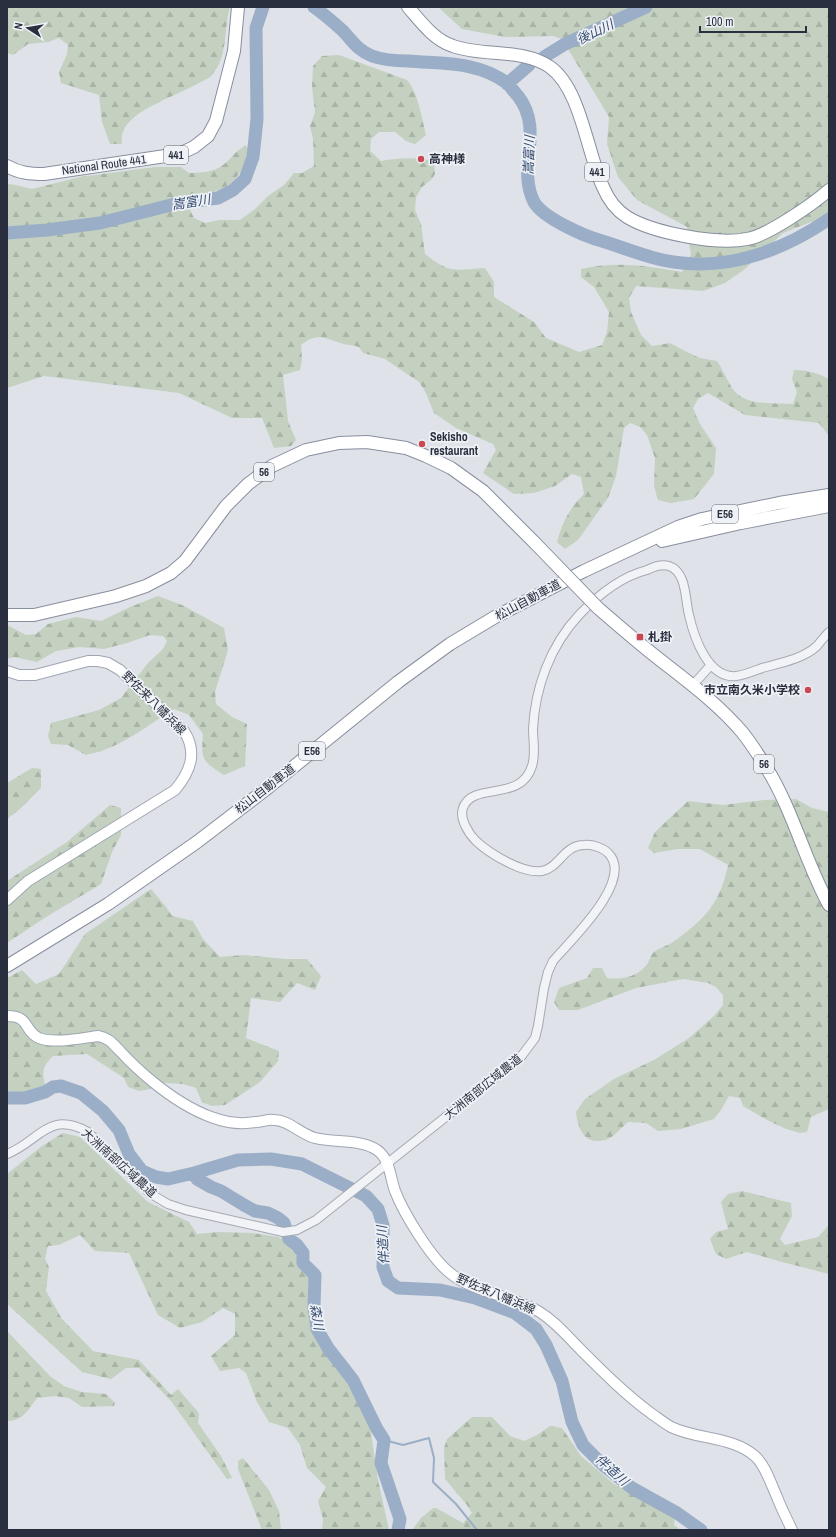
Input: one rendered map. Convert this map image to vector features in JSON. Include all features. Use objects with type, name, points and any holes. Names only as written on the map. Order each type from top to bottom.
[{"type":"highway","name":"National Route 441","points":[[7,166],[28,174],[44,174],[179,154],[194,147],[208,136],[216,121],[234,51],[238,7]]},
{"type":"highway","name":"441","points":[[408,7],[438,38],[452,46],[470,51],[530,58],[550,68],[560,76],[571,94],[603,187],[614,205],[626,217],[641,224],[708,241],[727,242],[748,239],[766,232],[821,197],[829,190]]},
{"type":"highway","name":"56","points":[[7,615],[34,615],[116,596],[146,586],[171,573],[185,561],[226,506],[248,484],[272,466],[306,450],[339,444],[367,442],[406,448],[444,465],[483,490],[598,608],[644,647],[693,685],[716,705],[742,733],[766,767],[783,797],[796,831],[829,905]]},
{"type":"highway","name":"松山自動車道","points":[[7,966],[108,904],[197,842],[265,790],[398,682],[450,644],[514,607],[584,571],[678,527],[702,519],[779,503],[829,495]]},
{"type":"highway","name":"松山自動車道","points":[[626,552],[698,532],[829,506]]},
{"type":"main road","name":"野佐来八幡浜線","points":[[7,671],[19,675],[35,675],[88,662],[108,663],[120,670],[184,731],[191,742],[192,756],[185,778],[175,790],[28,881],[7,900]]},
{"type":"main road","name":"野佐来八幡浜線","points":[[7,1016],[16,1016],[24,1020],[38,1038],[54,1041],[98,1036],[104,1037],[112,1042],[119,1051],[163,1090],[210,1116],[237,1124],[272,1119],[283,1121],[311,1137],[368,1145],[379,1152],[387,1164],[394,1190],[401,1204],[417,1231],[438,1262],[444,1268],[463,1282],[527,1306],[554,1322],[607,1376],[634,1400],[668,1425],[688,1434],[736,1445],[753,1455],[759,1460],[765,1470],[792,1530]]},
{"type":"street","name":"大洲南部広域農道","points":[[9,1153],[43,1130],[62,1124],[76,1125],[88,1132],[151,1194],[168,1204],[186,1210],[282,1232],[297,1230],[316,1220],[520,1058],[529,1048],[535,1038],[544,988],[553,961],[603,902],[611,888],[615,864],[611,856],[605,850],[585,844],[577,846],[568,850],[553,866],[543,871],[530,870],[504,861],[476,841],[462,818],[463,807],[471,798],[486,792],[514,788],[528,777],[534,762],[533,730],[536,702],[549,660],[564,632],[579,614],[617,582],[638,572],[660,565],[669,566],[677,572],[682,581],[689,617],[700,647],[710,666]]},
{"type":"street","points":[[693,685],[710,666],[722,674],[734,677],[798,657],[816,647],[829,632]]},
{"type":"green space","points":[[7,7],[230,7],[223,53],[216,69],[210,77],[190,88],[156,103],[135,116],[122,133],[122,144],[110,144],[102,122],[99,95],[61,83],[59,72],[67,54],[68,45],[59,38],[48,42],[28,44],[13,55],[7,53]]},
{"type":"green space","points":[[438,7],[829,7],[829,222],[811,222],[783,233],[745,269],[725,283],[703,291],[636,286],[629,298],[631,312],[641,335],[652,346],[670,343],[700,358],[717,361],[733,390],[747,400],[762,403],[793,404],[797,392],[792,379],[794,370],[812,372],[829,379],[829,436],[819,423],[745,415],[708,393],[698,399],[693,408],[700,424],[716,448],[714,474],[694,499],[671,503],[658,500],[654,486],[655,458],[647,435],[640,427],[630,423],[624,428],[616,476],[608,498],[578,540],[565,549],[557,542],[567,516],[584,494],[581,477],[572,474],[555,486],[534,493],[514,494],[483,473],[496,450],[493,444],[456,428],[434,413],[426,393],[419,382],[385,359],[363,353],[357,346],[342,344],[320,337],[306,341],[301,345],[302,359],[300,370],[283,375],[288,421],[296,440],[291,446],[274,448],[262,418],[232,418],[179,393],[44,376],[7,388],[7,184],[32,189],[80,177],[155,167],[181,167],[189,173],[207,172],[220,167],[245,146],[248,148],[243,167],[232,182],[218,190],[196,195],[190,210],[194,218],[205,223],[219,220],[240,220],[255,209],[268,196],[284,185],[294,173],[302,173],[314,166],[313,139],[310,126],[315,112],[312,87],[313,66],[322,56],[339,55],[407,80],[411,85],[419,106],[426,135],[415,144],[406,141],[395,132],[379,132],[371,139],[370,151],[381,161],[408,158],[434,161],[435,174],[432,179],[422,187],[416,197],[415,210],[421,224],[425,254],[447,268],[459,270],[485,268],[494,282],[494,297],[534,322],[546,338],[579,352],[602,345],[607,332],[609,312],[594,287],[581,277],[581,269],[607,265],[632,265],[682,272],[691,255],[687,227],[637,200],[618,177],[607,144],[609,117],[562,39],[553,36],[505,37],[462,29]]},
{"type":"green space","points":[[158,596],[182,605],[224,628],[228,650],[215,692],[216,704],[232,717],[247,724],[245,766],[224,775],[207,763],[204,759],[202,749],[203,734],[189,715],[174,709],[131,737],[99,752],[86,755],[68,745],[51,744],[48,736],[51,723],[99,710],[121,698],[148,663],[163,649],[167,641],[163,636],[150,635],[104,649],[79,647],[56,651],[37,662],[14,657],[7,659],[7,625],[26,635],[36,634],[48,624],[76,617],[101,621]]},
{"type":"green space","points":[[32,768],[41,769],[41,788],[20,809],[7,819],[7,783]]},
{"type":"green space","points":[[796,799],[812,808],[829,812],[829,1109],[811,1117],[807,1132],[800,1133],[786,1129],[767,1120],[743,1106],[740,1098],[729,1096],[714,1119],[681,1129],[658,1131],[646,1123],[628,1122],[616,1134],[608,1139],[594,1141],[584,1136],[577,1119],[576,1112],[585,1099],[614,1079],[654,1060],[689,1038],[714,1016],[723,1005],[723,995],[716,987],[708,983],[683,979],[636,988],[578,1010],[559,1010],[554,1002],[559,988],[587,978],[593,968],[602,968],[607,978],[618,979],[638,973],[646,966],[654,952],[673,942],[694,926],[710,910],[716,900],[725,879],[728,865],[700,849],[678,849],[654,853],[648,848],[655,832],[688,801],[723,805],[764,800]]},
{"type":"green space","points":[[110,805],[121,808],[121,835],[112,852],[101,884],[46,917],[7,943],[7,881],[67,842]]},
{"type":"green space","points":[[151,889],[172,916],[193,921],[203,939],[220,957],[244,955],[286,959],[307,959],[321,976],[315,990],[297,983],[280,1002],[251,998],[246,1038],[279,1051],[278,1061],[260,1082],[225,1105],[212,1106],[202,1102],[196,1088],[183,1084],[166,1083],[151,1089],[139,1091],[128,1087],[124,1078],[87,1054],[53,1056],[44,1069],[43,1076],[45,1085],[22,1095],[7,1095],[7,978],[22,970],[36,984],[59,974],[85,934]]},
{"type":"green space","points":[[63,1133],[80,1137],[148,1202],[189,1222],[197,1234],[218,1232],[252,1233],[278,1237],[286,1241],[295,1249],[298,1261],[312,1281],[312,1324],[321,1342],[349,1370],[362,1390],[370,1408],[371,1433],[378,1480],[389,1530],[322,1530],[323,1519],[318,1501],[326,1487],[307,1468],[300,1445],[288,1428],[269,1422],[257,1402],[246,1373],[239,1368],[220,1371],[211,1356],[235,1335],[235,1314],[223,1308],[202,1322],[180,1328],[158,1315],[129,1253],[95,1251],[80,1235],[59,1245],[48,1246],[45,1259],[49,1267],[46,1291],[62,1319],[93,1351],[139,1360],[171,1395],[178,1389],[199,1413],[198,1423],[221,1456],[232,1478],[227,1479],[171,1401],[139,1368],[126,1368],[111,1379],[82,1372],[7,1304],[7,1174],[42,1146]]},
{"type":"green space","points":[[742,1191],[791,1203],[792,1216],[780,1239],[785,1245],[818,1237],[829,1225],[829,1274],[747,1252],[726,1259],[716,1254],[710,1239],[716,1232],[728,1229],[721,1202],[728,1194]]},
{"type":"green space","points":[[7,1331],[50,1376],[64,1386],[82,1392],[106,1394],[115,1403],[114,1406],[82,1407],[69,1398],[55,1396],[37,1398],[25,1414],[13,1421],[7,1421]]},
{"type":"green space","points":[[472,1417],[492,1417],[510,1436],[524,1441],[537,1435],[550,1426],[562,1428],[581,1456],[614,1484],[656,1505],[675,1518],[674,1525],[681,1530],[412,1530],[421,1518],[433,1508],[436,1508],[463,1523],[472,1513],[445,1479],[444,1448],[447,1439]]},
{"type":"green space","points":[[243,1458],[269,1490],[279,1511],[281,1530],[262,1530],[238,1469],[238,1461]]},
{"type":"waterway","name":"嵩富川","points":[[7,233],[47,230],[100,223],[175,204],[218,198],[233,190],[245,179],[253,157],[257,119],[256,28],[263,7]]},
{"type":"waterway","name":"嵩富川","points":[[314,7],[342,30],[359,48],[372,56],[390,60],[447,63],[472,67],[496,76],[507,83],[518,96],[526,109],[529,122],[530,136],[528,176],[529,189],[534,202],[539,208],[555,220],[594,239],[672,262],[702,264],[721,263],[759,254],[778,247],[796,239],[829,219]]},
{"type":"waterway","name":"後山川","points":[[544,57],[565,44],[646,7]]},
{"type":"waterway","name":"後山川","points":[[507,84],[529,65]]},
{"type":"waterway","name":"伴造川","points":[[7,1098],[25,1098],[45,1092],[53,1087],[61,1086],[81,1093],[103,1111],[119,1130],[129,1154],[142,1171],[156,1177],[168,1179],[238,1160],[271,1159],[302,1164],[366,1196],[378,1209],[383,1225],[383,1267],[388,1281],[398,1288],[440,1290],[475,1298],[515,1313],[536,1329],[546,1345],[562,1381],[572,1422],[583,1445],[604,1466],[632,1488],[677,1513],[701,1530]]},
{"type":"waterway","name":"森川","points":[[194,1173],[197,1179],[255,1211],[268,1213],[278,1218],[284,1223],[289,1239],[297,1245],[303,1253],[303,1263],[315,1275],[314,1306],[317,1329],[328,1348],[353,1380],[384,1440],[381,1463],[400,1519],[398,1530]]},
{"type":"waterway","points":[[384,1440],[403,1445],[429,1438],[434,1458],[433,1482],[456,1504],[477,1530]]},
{"type":"place","name":"高神様","points":[[421,159]]},
{"type":"place","name":"Sekisho restaurant","points":[[422,444]]},
{"type":"place","name":"札掛","points":[[640,637]]},
{"type":"place","name":"市立南久米小学校","points":[[808,690]]}]
